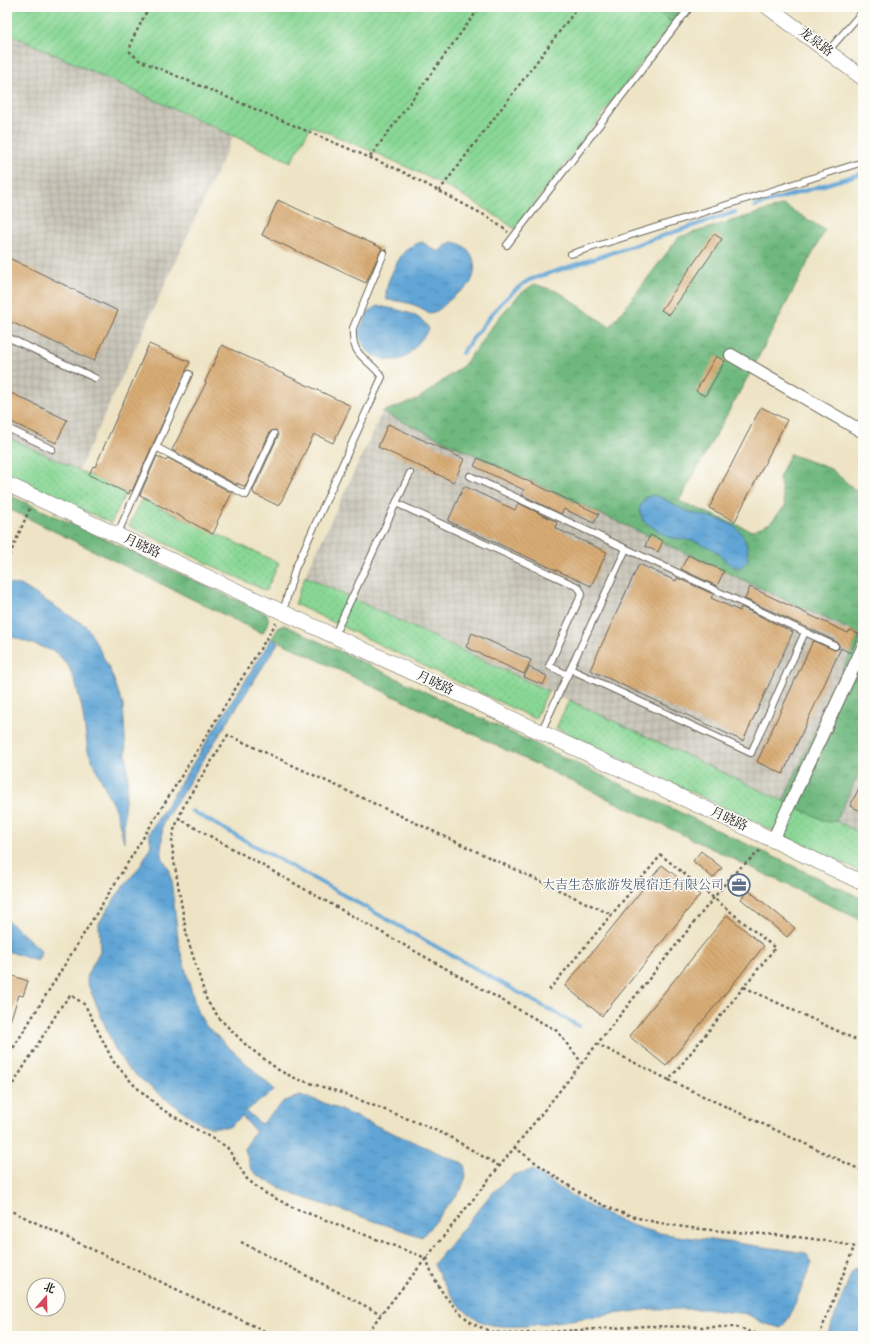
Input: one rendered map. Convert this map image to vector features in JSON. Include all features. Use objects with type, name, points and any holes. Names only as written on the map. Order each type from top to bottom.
[{"type":"street","name":"龙泉路","points":[[768,7],[863,78]]},
{"type":"street","points":[[731,355],[863,432]]},
{"type":"street","name":"月晓路","points":[[7,484],[542,732],[863,883]]},
{"type":"street","points":[[773,840],[863,647]]},
{"type":"lane","points":[[507,245],[690,7]]},
{"type":"lane","points":[[828,52],[863,11]]},
{"type":"lane","points":[[571,254],[863,162]]},
{"type":"lane","points":[[283,612],[295,569],[382,377],[378,371],[361,358],[354,346],[352,336],[353,328],[384,253]]},
{"type":"lane","points":[[7,337],[95,378]]},
{"type":"lane","points":[[118,535],[189,374]]},
{"type":"lane","points":[[7,428],[52,449]]},
{"type":"lane","points":[[156,447],[246,495],[274,434]]},
{"type":"lane","points":[[334,636],[410,473]]},
{"type":"lane","points":[[470,476],[835,646]]},
{"type":"lane","points":[[396,503],[578,587],[582,593],[549,666],[569,672],[751,753],[805,632]]},
{"type":"lane","points":[[542,732],[626,548]]},
{"type":"path","points":[[149,7],[131,42],[130,52],[139,60],[399,170],[488,217],[513,237]]},
{"type":"path","points":[[370,157],[480,7]]},
{"type":"path","points":[[439,191],[578,7]]},
{"type":"path","points":[[7,561],[35,496]]},
{"type":"path","points":[[7,1058],[283,612]]},
{"type":"path","points":[[499,1166],[450,1137],[426,1126],[339,1092],[297,1079],[280,1071],[247,1046],[220,1019],[207,1001],[187,937],[173,855],[174,830],[178,818],[185,803],[228,735],[610,914]]},
{"type":"path","points":[[178,818],[557,1031],[582,1062]]},
{"type":"path","points":[[364,1336],[732,875],[773,840]]},
{"type":"path","points":[[549,990],[610,914],[661,855],[775,948],[669,1080]]},
{"type":"path","points":[[744,987],[863,1043]]},
{"type":"path","points":[[7,1094],[62,1005],[71,995],[85,1005],[113,1061],[135,1086],[163,1110],[227,1147],[247,1179],[263,1192],[308,1214],[426,1258],[433,1276],[444,1295],[473,1324],[492,1332],[515,1334],[646,1326],[736,1327],[763,1336]]},
{"type":"path","points":[[597,1044],[669,1080],[863,1170]]},
{"type":"path","points":[[514,1148],[575,1190],[599,1203],[635,1217],[726,1232],[798,1238],[863,1248]]},
{"type":"path","points":[[7,1209],[275,1336]]},
{"type":"path","points":[[241,1242],[381,1314]]},
{"type":"path","points":[[819,1336],[854,1247]]},
{"type":"shaded area","points":[[7,33],[234,135],[79,470],[7,437]]},
{"type":"shaded area","points":[[382,412],[859,633],[783,801],[305,576]]},
{"type":"shaded area","points":[[863,764],[863,834],[836,821]]},
{"type":"green space","points":[[7,7],[652,7],[672,23],[515,229],[467,198],[442,184],[390,159],[311,126],[291,162],[7,33]]},
{"type":"green space","points":[[652,7],[680,7],[683,9],[672,23]]},
{"type":"green space","points":[[784,205],[825,230],[749,375],[679,501],[752,531],[770,523],[785,506],[779,478],[790,454],[831,469],[854,489],[863,491],[863,764],[836,821],[828,822],[783,801],[859,634],[382,412],[418,399],[464,365],[500,316],[520,294],[534,284],[559,292],[610,327],[679,237]]},
{"type":"green space","points":[[7,437],[126,492],[111,523],[7,475]]},
{"type":"green space","points":[[7,494],[267,614],[268,621],[263,633],[7,508]]},
{"type":"green space","points":[[142,499],[279,563],[266,591],[129,526]]},
{"type":"green space","points":[[305,576],[548,691],[535,719],[295,604]]},
{"type":"green space","points":[[284,625],[863,899],[863,921],[272,638],[279,627]]},
{"type":"green space","points":[[569,700],[828,822],[836,821],[863,834],[863,873],[556,728]]},
{"type":"water","points":[[422,242],[438,252],[451,242],[458,243],[468,250],[474,262],[474,275],[471,282],[465,289],[454,296],[439,310],[429,313],[420,307],[399,301],[387,300],[386,295],[388,282],[402,255],[411,246]]},
{"type":"water","points":[[377,306],[399,310],[413,315],[425,323],[429,329],[410,353],[401,359],[384,359],[369,352],[363,345],[359,331],[369,311]]},
{"type":"water","points":[[653,495],[687,511],[720,520],[737,529],[743,536],[747,546],[748,560],[740,568],[731,566],[715,550],[694,541],[668,537],[643,521],[639,509],[645,498]]},
{"type":"water","points":[[7,584],[21,585],[86,626],[111,672],[123,705],[128,779],[124,810],[124,842],[117,814],[88,751],[82,708],[75,681],[68,665],[56,652],[7,635]]},
{"type":"water","points":[[272,638],[278,643],[163,823],[161,855],[170,871],[179,946],[197,1011],[206,1026],[275,1090],[246,1111],[261,1124],[283,1102],[300,1095],[322,1102],[464,1164],[466,1176],[461,1190],[422,1237],[296,1195],[257,1175],[251,1169],[245,1149],[251,1136],[256,1132],[242,1116],[229,1127],[211,1127],[200,1123],[163,1097],[127,1068],[114,1047],[87,982],[88,973],[100,951],[99,923],[117,895],[141,865],[151,845],[149,833]]},
{"type":"water","points":[[7,920],[41,950],[37,961],[7,951]]},
{"type":"water","points":[[533,1170],[594,1209],[644,1229],[676,1236],[806,1253],[812,1263],[789,1318],[781,1328],[763,1323],[747,1314],[703,1309],[651,1309],[526,1326],[492,1325],[482,1322],[464,1310],[456,1302],[443,1283],[434,1264],[491,1194],[513,1175]]},
{"type":"water","points":[[863,1265],[863,1336],[827,1336],[853,1269]]},
{"type":"building","points":[[278,200],[382,248],[366,283],[262,235]]},
{"type":"building","points":[[714,234],[722,239],[669,315],[661,310]]},
{"type":"building","points":[[7,257],[118,311],[94,361],[7,320]]},
{"type":"building","points":[[149,344],[190,362],[132,491],[130,490],[129,494],[89,475],[93,466],[95,467]]},
{"type":"building","points":[[222,345],[351,406],[333,443],[314,434],[279,506],[254,494],[253,491],[278,436],[276,430],[270,432],[245,487],[237,483],[237,485],[172,450],[206,383],[205,382]]},
{"type":"building","points":[[716,356],[725,361],[705,396],[696,391]]},
{"type":"building","points":[[7,391],[67,420],[56,443],[7,420]]},
{"type":"building","points":[[761,407],[787,420],[735,521],[709,508]]},
{"type":"building","points":[[388,424],[464,459],[454,482],[378,447]]},
{"type":"building","points":[[157,456],[166,461],[168,458],[232,493],[217,522],[218,523],[213,534],[140,495]]},
{"type":"building","points":[[478,458],[599,514],[594,523],[564,509],[561,514],[522,495],[524,490],[474,466]]},
{"type":"building","points":[[464,486],[515,510],[518,503],[557,522],[555,528],[607,552],[591,586],[448,521]]},
{"type":"building","points":[[650,535],[663,541],[658,552],[645,546]]},
{"type":"building","points":[[688,555],[724,571],[717,586],[681,569]]},
{"type":"building","points":[[639,564],[676,581],[677,578],[713,594],[711,598],[740,611],[741,607],[793,632],[743,741],[590,670]]},
{"type":"building","points":[[750,587],[848,633],[850,630],[859,634],[850,653],[841,648],[783,774],[757,762],[813,641],[835,650],[839,648],[839,645],[837,642],[817,632],[745,599]]},
{"type":"building","points":[[472,633],[531,660],[524,674],[466,647]]},
{"type":"building","points":[[529,667],[547,676],[543,685],[524,677]]},
{"type":"building","points":[[863,780],[863,812],[850,806]]},
{"type":"building","points":[[701,851],[722,868],[713,878],[693,861]]},
{"type":"building","points":[[662,865],[700,895],[602,1016],[565,986]]},
{"type":"building","points":[[748,890],[795,928],[787,937],[741,899]]},
{"type":"building","points":[[727,915],[764,946],[666,1066],[629,1036]]},
{"type":"building","points":[[7,974],[28,981],[23,996],[19,995],[9,1024],[7,1024]]},
{"type":"waterway","points":[[755,206],[863,173]]},
{"type":"waterway","points":[[462,353],[501,304],[529,280],[735,212]]},
{"type":"waterway","points":[[192,811],[579,1026]]},
{"type":"place","name":"大吉生态旅游发展宿迁有限公司","points":[[739,885]]}]
